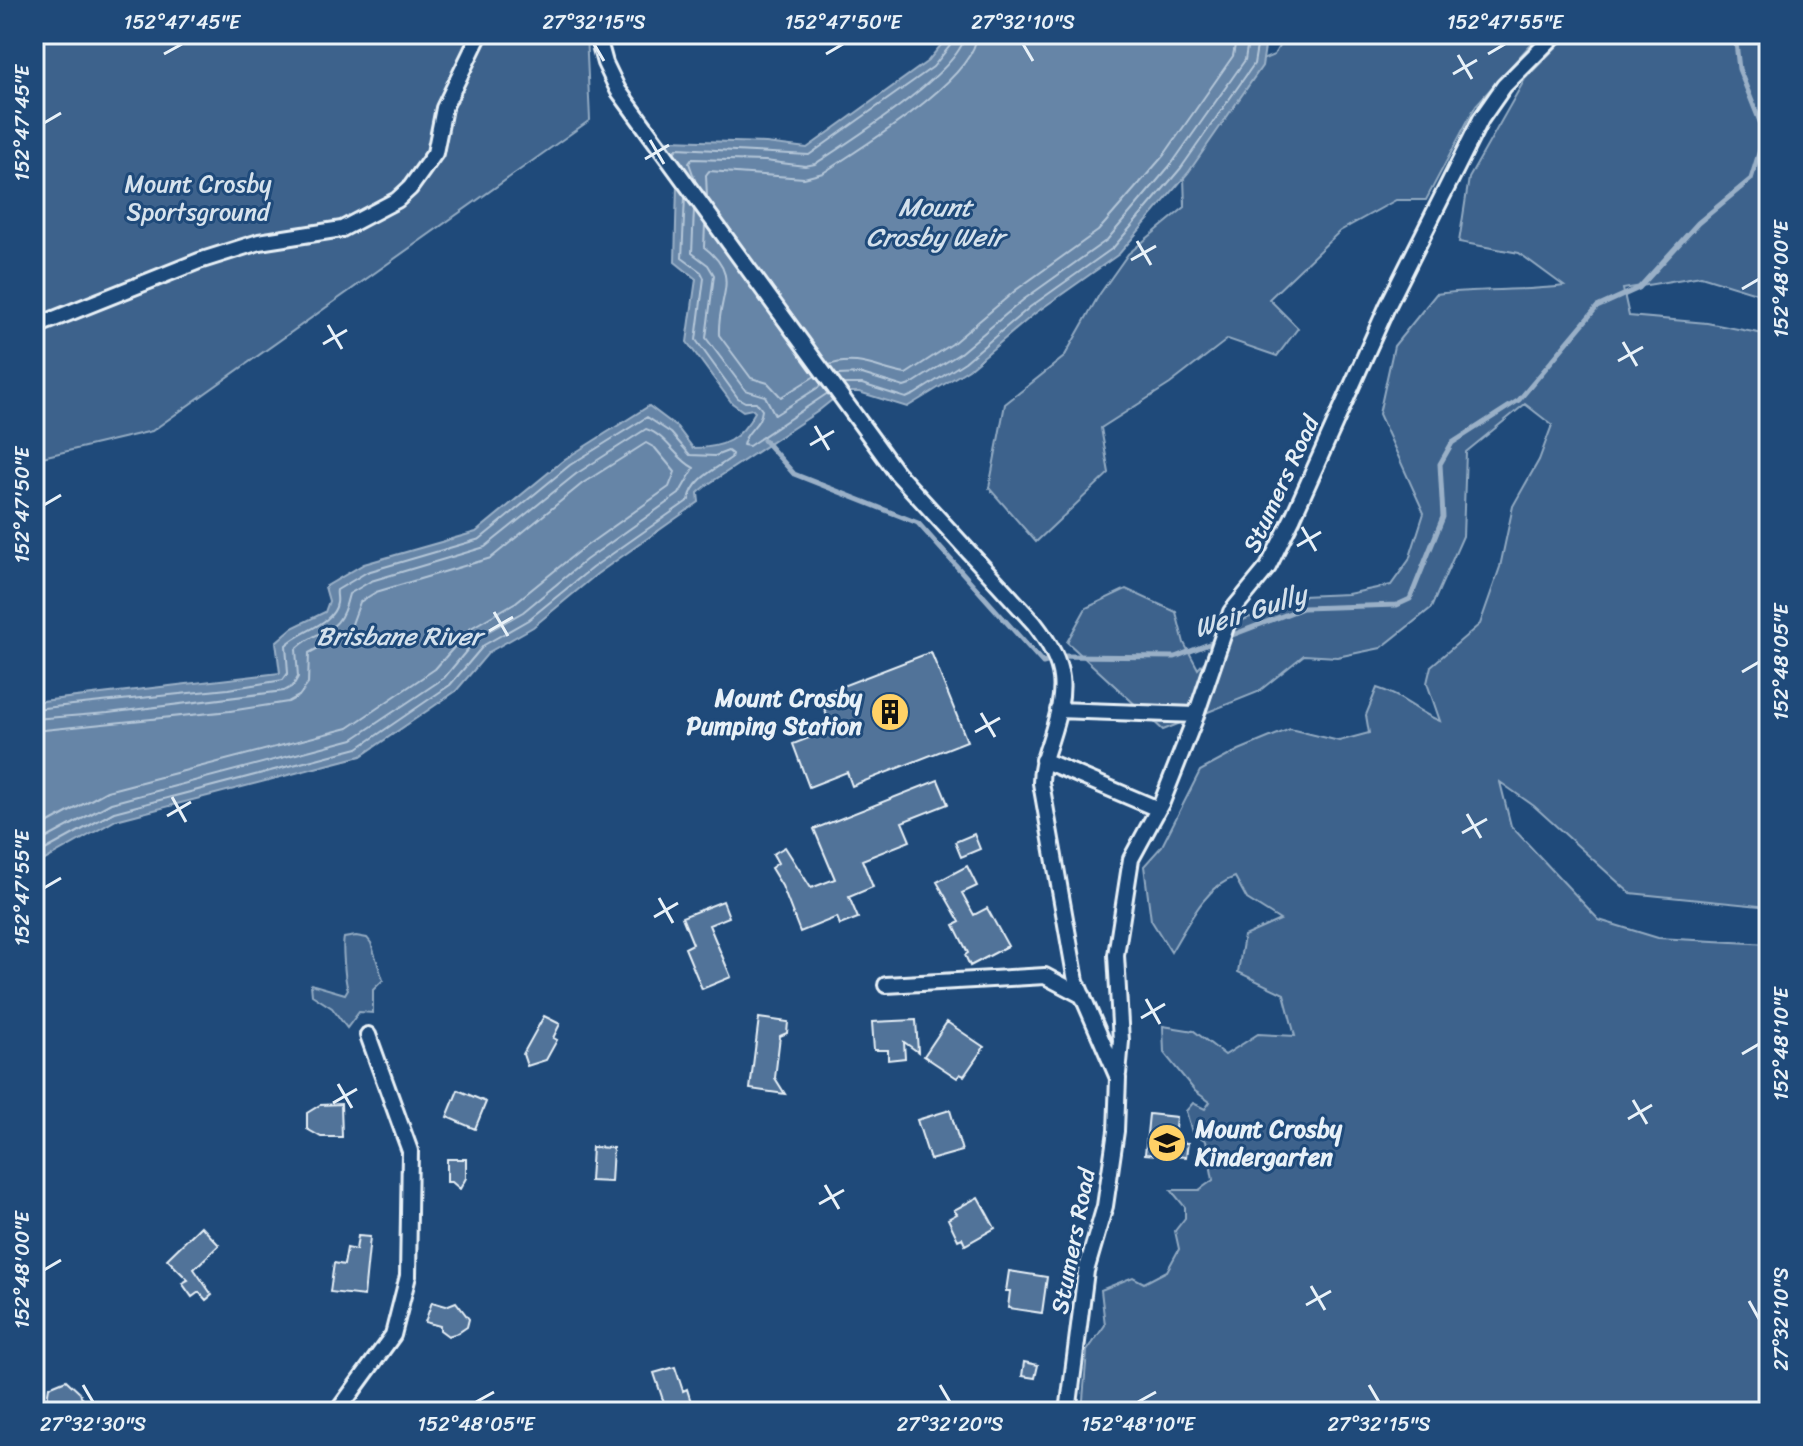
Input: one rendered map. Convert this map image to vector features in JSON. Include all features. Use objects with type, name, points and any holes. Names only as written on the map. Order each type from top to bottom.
[{"type":"street","points":[[34,327],[199,261],[244,247],[342,229],[397,200],[410,188],[435,153],[444,108],[480,34]]},
{"type":"street","name":"Stumers Road","points":[[597,34],[605,63],[618,90],[896,472],[1034,623],[1052,649],[1061,669],[1062,689],[1043,760],[1043,799],[1076,981],[1118,1078]]},
{"type":"street","name":"Stumers Road","points":[[1068,1412],[1086,1271],[1105,1206],[1116,1131],[1121,1041],[1116,955],[1131,859],[1158,809],[1196,715],[1231,612],[1268,567],[1387,307],[1481,119],[1504,86],[1556,34]]},
{"type":"street","points":[[1058,710],[1196,715]]},
{"type":"street","points":[[1043,760],[1158,809]]},
{"type":"street","points":[[886,985],[1045,976],[1083,997]]},
{"type":"street","points":[[337,1412],[393,1335],[408,1276],[410,1151],[368,1035]]},
{"type":"green space","name":"Mount Crosby Sportsground","points":[[34,34],[586,34],[590,120],[152,431],[34,459]]},
{"type":"green space","points":[[1286,34],[1540,34],[1476,105],[1426,200],[1396,200],[1340,231],[1269,299],[1298,328],[1277,356],[1228,339],[1170,384],[1101,428],[1109,473],[1036,542],[989,488],[1005,404],[1064,357],[1099,295],[1128,254],[1185,207],[1183,147],[1229,74],[1274,55]]},
{"type":"green space","points":[[1569,34],[1769,34],[1769,297],[1701,276],[1623,289],[1629,316],[1707,323],[1769,335],[1769,459],[1761,464],[1769,473],[1769,907],[1630,893],[1534,806],[1500,782],[1511,826],[1599,920],[1658,938],[1769,944],[1769,1412],[1082,1412],[1087,1351],[1105,1325],[1101,1290],[1133,1277],[1144,1283],[1167,1271],[1179,1249],[1175,1231],[1185,1218],[1185,1207],[1171,1190],[1199,1190],[1213,1180],[1206,1141],[1192,1132],[1186,1111],[1193,1103],[1205,1109],[1210,1102],[1195,1091],[1164,1053],[1163,1026],[1194,1031],[1225,1055],[1258,1034],[1295,1036],[1284,994],[1238,972],[1244,936],[1280,920],[1247,899],[1235,877],[1224,882],[1206,898],[1171,952],[1151,920],[1144,866],[1162,846],[1200,771],[1239,750],[1290,729],[1339,741],[1369,733],[1366,715],[1377,688],[1440,721],[1427,683],[1431,666],[1480,624],[1500,567],[1513,506],[1539,460],[1552,425],[1525,404],[1466,452],[1463,536],[1431,608],[1381,648],[1337,657],[1304,655],[1258,692],[1163,730],[1067,642],[1086,608],[1126,589],[1176,612],[1184,643],[1198,669],[1243,620],[1301,596],[1348,594],[1391,585],[1409,560],[1424,513],[1379,414],[1394,346],[1436,294],[1564,286],[1519,253],[1459,242],[1469,178],[1525,79]]},
{"type":"green space","points":[[344,938],[367,938],[371,943],[383,980],[373,990],[373,1013],[359,1012],[347,1028],[332,1008],[312,995],[311,984],[345,994],[348,989]]},
{"type":"water","points":[[950,34],[1267,34],[1262,66],[1188,173],[1119,254],[1034,314],[969,369],[907,407],[859,392],[842,392],[707,485],[698,493],[699,502],[597,574],[533,627],[489,652],[456,691],[361,756],[116,820],[34,866],[34,702],[280,673],[276,642],[292,628],[325,612],[329,601],[325,587],[364,564],[476,532],[565,459],[649,406],[677,427],[693,448],[722,444],[737,436],[755,412],[752,409],[743,411],[732,403],[687,342],[696,279],[675,262],[677,185],[664,146],[668,140],[766,143],[807,148],[928,61]]},
{"type":"building","name":"Mount Crosby Pumping Station","points":[[931,652],[967,741],[852,786],[847,772],[809,787],[793,744],[832,729],[819,695]]},
{"type":"building","points":[[938,780],[948,804],[902,822],[910,841],[862,860],[873,887],[849,897],[858,918],[840,925],[837,917],[800,932],[782,886],[771,868],[778,863],[773,854],[785,847],[811,888],[835,879],[814,829]]},
{"type":"building","points":[[974,834],[980,849],[961,857],[955,842]]},
{"type":"building","points":[[967,866],[977,886],[962,893],[974,915],[987,908],[1008,946],[970,966],[965,955],[968,953],[954,925],[960,922],[937,882]]},
{"type":"building","points":[[723,901],[729,917],[709,925],[731,977],[702,989],[685,948],[693,944],[682,917]]},
{"type":"building","points":[[544,1016],[560,1024],[553,1038],[557,1040],[546,1060],[527,1066],[523,1054]]},
{"type":"building","points":[[759,1018],[788,1022],[787,1033],[780,1036],[775,1078],[785,1094],[750,1089]]},
{"type":"building","points":[[916,1020],[918,1052],[904,1042],[905,1058],[888,1060],[888,1050],[874,1050],[872,1022]]},
{"type":"building","points":[[947,1022],[984,1047],[964,1076],[960,1074],[957,1078],[924,1056]]},
{"type":"building","points":[[458,1090],[486,1102],[475,1129],[447,1117]]},
{"type":"building","points":[[341,1104],[342,1137],[321,1137],[307,1129],[307,1113],[320,1105]]},
{"type":"building","points":[[950,1110],[962,1151],[930,1160],[917,1120]]},
{"type":"building","points":[[1149,1114],[1176,1117],[1174,1142],[1188,1143],[1186,1157],[1145,1154]]},
{"type":"building","points":[[592,1147],[613,1148],[611,1182],[590,1181]]},
{"type":"building","points":[[447,1159],[466,1159],[466,1178],[460,1189],[447,1182]]},
{"type":"building","points":[[978,1197],[995,1228],[965,1245],[962,1238],[958,1240],[948,1219],[957,1214],[954,1210]]},
{"type":"building","points":[[201,1226],[219,1245],[194,1269],[212,1295],[206,1300],[199,1292],[192,1297],[182,1283],[188,1280],[167,1259]]},
{"type":"building","points":[[358,1236],[370,1237],[364,1296],[330,1292],[334,1263],[344,1265],[347,1248],[356,1250]]},
{"type":"building","points":[[1009,1271],[1047,1277],[1042,1313],[1008,1308],[1010,1291],[1006,1291]]},
{"type":"building","points":[[432,1302],[446,1306],[456,1302],[469,1319],[467,1327],[448,1336],[440,1330],[440,1326],[425,1322]]},
{"type":"building","points":[[1024,1362],[1038,1365],[1035,1378],[1022,1376]]},
{"type":"building","points":[[675,1367],[683,1391],[687,1389],[694,1412],[667,1412],[654,1373]]},
{"type":"building","points":[[66,1380],[80,1393],[87,1412],[49,1412],[46,1405],[49,1387]]},
{"type":"waterway","name":"Weir Gully","points":[[764,440],[794,474],[918,523],[1043,663],[1066,656],[1175,657],[1303,608],[1397,605],[1410,599],[1443,517],[1440,464],[1452,443],[1519,400],[1597,307],[1639,288],[1698,223],[1751,179],[1765,134],[1739,69],[1735,34]]},
{"type":"place","name":"Mount Crosby Pumping Station","points":[[890,712]]},
{"type":"place","name":"Mount Crosby Kindergarten","points":[[1167,1143]]},
{"type":"water label","name":"Mount Crosby Weir","points":[[935,222]]},
{"type":"water label","name":"Brisbane River","points":[[399,636]]}]
